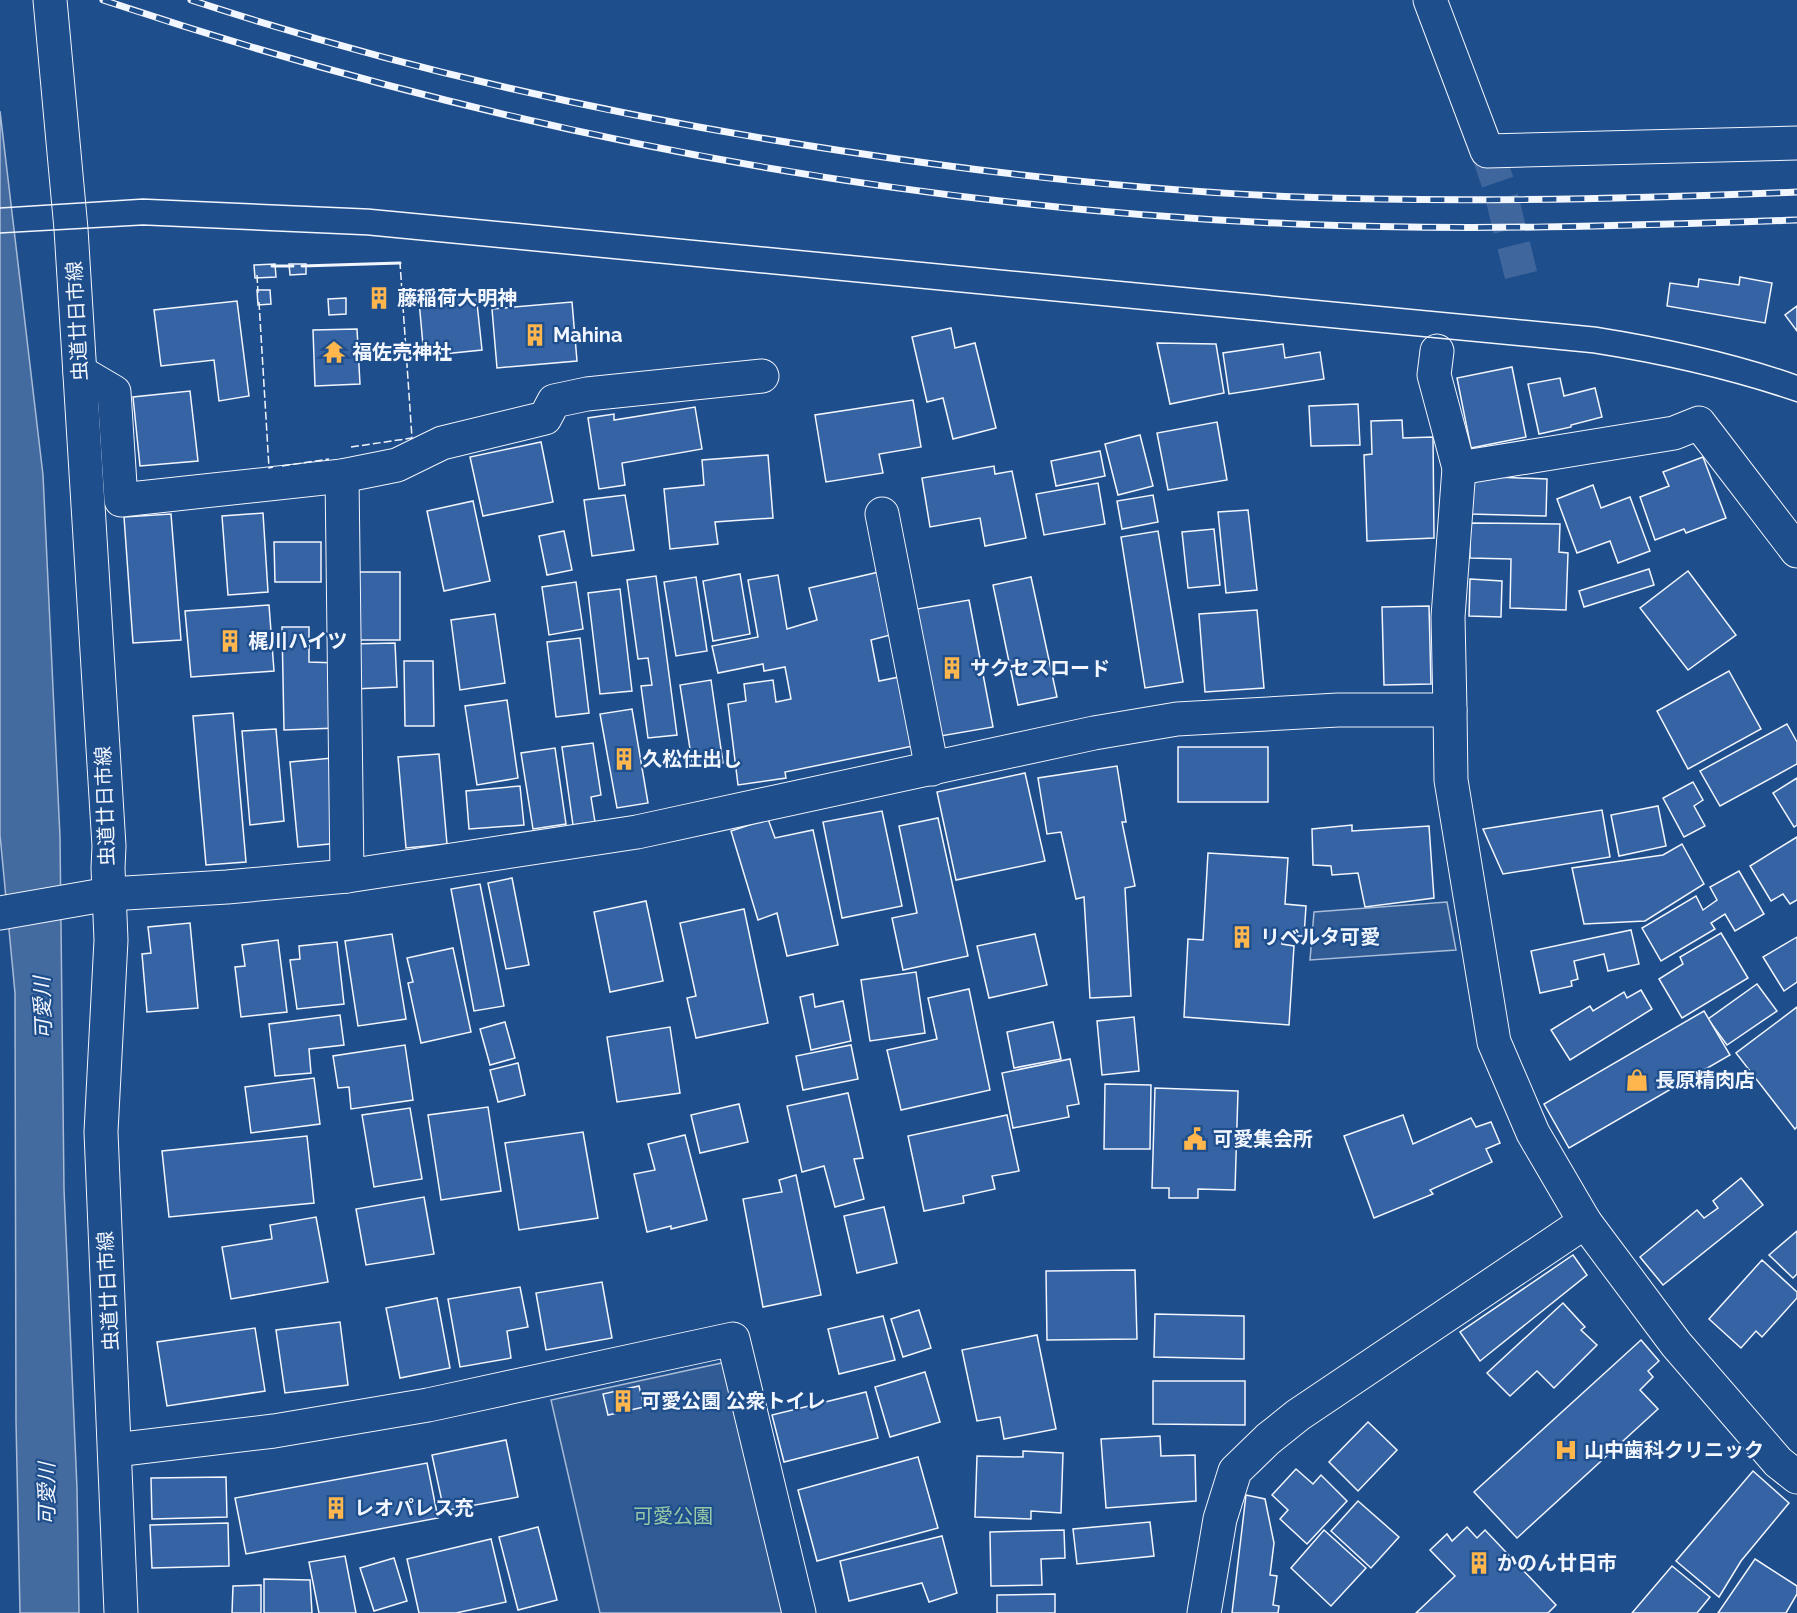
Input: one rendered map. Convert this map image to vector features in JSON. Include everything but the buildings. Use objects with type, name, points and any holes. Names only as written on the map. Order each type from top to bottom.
[{"type":"street","name":"虫道廿日市線","points":[[50,0],[69,203],[109,846],[94,897],[111,940],[101,1132],[122,1613]]},
{"type":"street","points":[[1430,0],[1487,151],[1797,143]]},
{"type":"street","points":[[1437,351],[1434,375],[1459,468],[1448,617],[1451,780],[1494,1042],[1533,1133],[1584,1222],[1676,1344],[1778,1462],[1797,1477]]},
{"type":"street","points":[[80,372],[114,392],[121,500],[342,476],[397,465],[442,443],[545,418],[554,401],[587,394],[762,376]]},
{"type":"street","points":[[1459,468],[1674,433],[1699,423],[1797,551]]},
{"type":"street","points":[[342,476],[347,876]]},
{"type":"street","points":[[882,514],[932,769]]},
{"type":"street","points":[[0,913],[94,897],[227,888],[347,876],[637,832],[1094,733],[1178,719],[1338,710],[1450,710]]},
{"type":"street","points":[[1204,1613],[1220,1519],[1235,1471],[1268,1439],[1298,1415],[1584,1222]]},
{"type":"street","points":[[116,1449],[274,1431],[428,1405],[733,1339],[799,1613]]},
{"type":"shaded area","points":[[1447,902],[1456,950],[1310,960],[1314,912]]},
{"type":"shaded area","name":"可愛公園","points":[[731,1361],[793,1613],[600,1613],[551,1400]]},
{"type":"water","name":"可愛川","points":[[0,111],[43,475],[60,837],[64,1189],[77,1488],[79,1613],[20,1613],[16,1421],[15,993],[0,835]]},
{"type":"tunnel","points":[[1487,151],[1499,186],[1521,275]]},
{"type":"tram line","points":[[0,208],[143,199],[369,209],[1596,327],[1698,346],[1797,375]]},
{"type":"tram line","points":[[0,233],[143,225],[367,235],[1593,353],[1696,373],[1797,402]]},
{"type":"railway","points":[[103,0],[248,46],[395,87],[543,123],[692,154],[842,180],[992,200],[1144,215],[1359,226],[1546,227],[1797,220]]},
{"type":"railway","points":[[191,0],[432,70],[596,107],[761,138],[1013,174],[1184,191],[1361,199],[1548,199],[1797,192]]},
{"type":"fence","points":[[351,447],[412,438],[400,263]]},
{"type":"fence","points":[[257,275],[258,293]]},
{"type":"fence","points":[[259,302],[269,468],[273,467]]},
{"type":"fence","points":[[282,466],[329,459]]},
{"type":"wall","points":[[302,266],[400,263]]},
{"type":"wall","points":[[272,266],[293,266]]},
{"type":"place","name":"藤稲荷大明神","points":[[379,298]]},
{"type":"place","name":"Mahina","points":[[535,335]]},
{"type":"place","name":"福佐売神社","points":[[334,352]]},
{"type":"place","name":"梶川ハイツ","points":[[230,641]]},
{"type":"place","name":"サクセスロード","points":[[952,668]]},
{"type":"place","name":"久松仕出し","points":[[624,759]]},
{"type":"place","name":"リベルタ可愛","points":[[1242,937]]},
{"type":"place","name":"長原精肉店","points":[[1637,1080]]},
{"type":"place","name":"可愛集会所","points":[[1195,1139]]},
{"type":"place","name":"可愛公園 公衆トイレ","points":[[623,1401]]},
{"type":"place","name":"山中歯科クリニック","points":[[1566,1450]]},
{"type":"place","name":"レオパレス充","points":[[336,1508]]},
{"type":"place","name":"かのん廿日市","points":[[1479,1563]]}]
